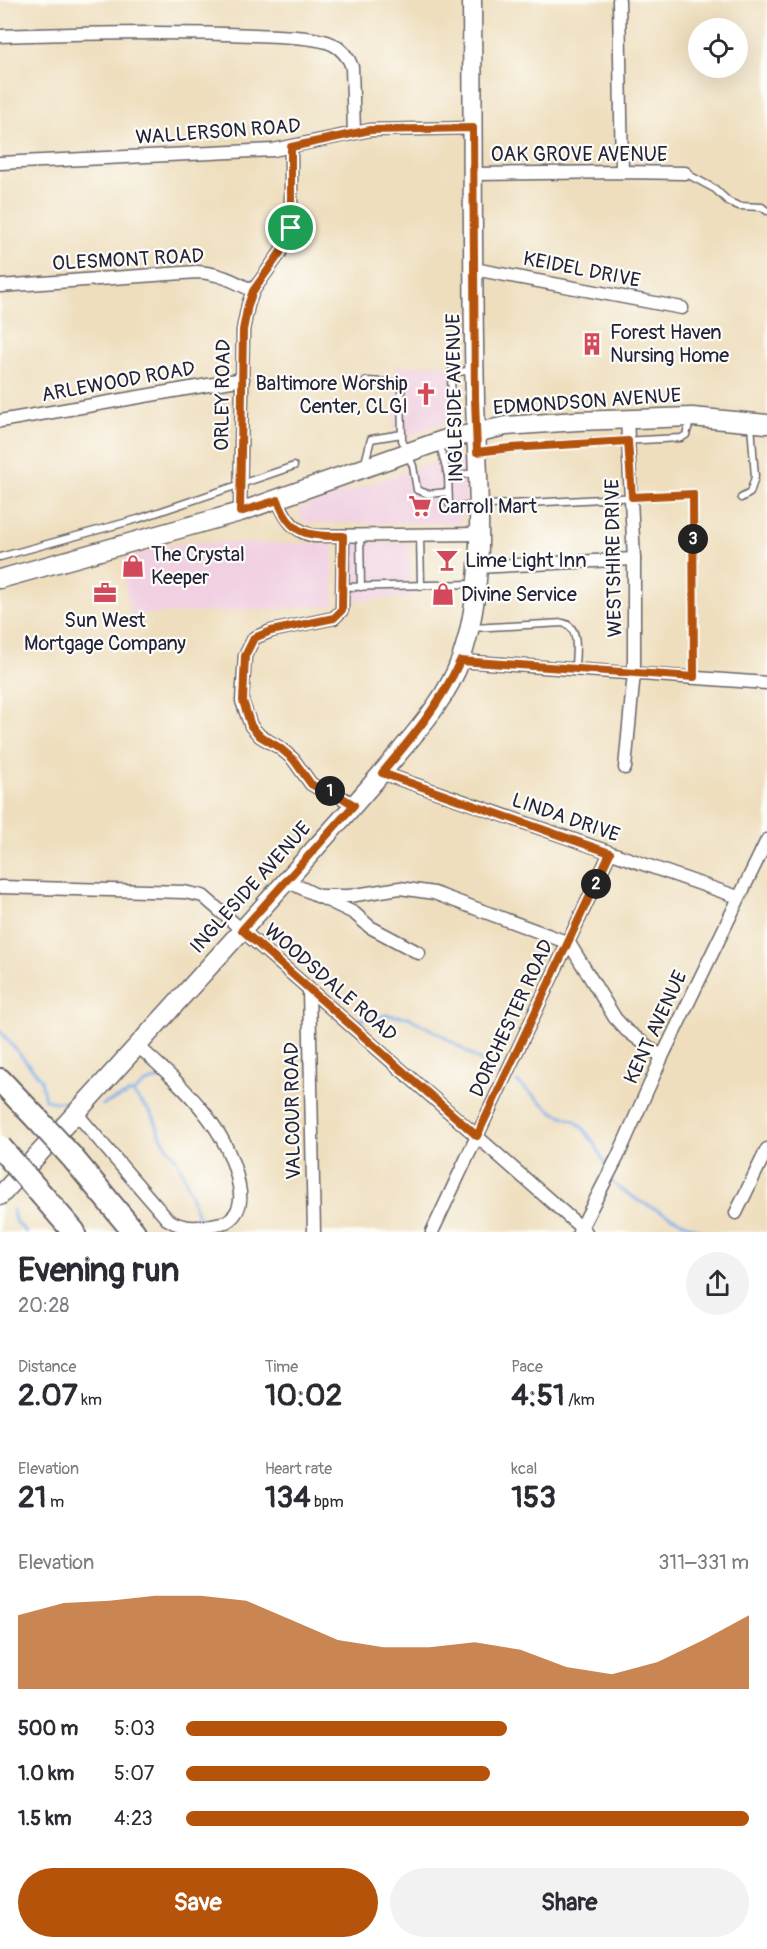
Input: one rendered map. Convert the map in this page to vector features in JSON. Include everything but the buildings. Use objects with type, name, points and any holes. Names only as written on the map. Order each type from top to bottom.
[{"type":"highway","points":[[1,1081],[71,1156],[134,1232]]},
{"type":"highway","points":[[0,1147],[74,1232]]},
{"type":"main road","name":"INGLESIDE AVENUE","points":[[0,1196],[138,1047],[382,773],[435,707],[460,661],[470,629],[477,576],[478,534],[472,0]]},
{"type":"main road","name":"EDMONDSON AVENUE","points":[[0,579],[240,512],[439,442],[476,432],[506,426],[627,418],[692,417],[759,423]]},
{"type":"street","points":[[619,0],[622,172]]},
{"type":"street","points":[[0,36],[165,32],[273,36],[330,42],[348,57],[352,67],[354,132]]},
{"type":"street","name":"WALLERSON ROAD","points":[[0,163],[291,147],[354,132],[473,128]]},
{"type":"street","name":"ORLEY ROAD","points":[[240,512],[243,330],[253,291],[280,253],[291,228],[291,147]]},
{"type":"street","name":"OAK GROVE AVENUE","points":[[473,174],[685,173]]},
{"type":"street","name":"KEIDEL DRIVE","points":[[474,269],[682,308]]},
{"type":"street","name":"OLESMONT ROAD","points":[[0,286],[197,272],[213,273],[230,278],[253,291]]},
{"type":"street","name":"ARLEWOOD ROAD","points":[[0,421],[243,379]]},
{"type":"street","name":"WESTSHIRE DRIVE","points":[[625,768],[634,673],[634,559],[627,418]]},
{"type":"street","points":[[278,500],[283,514],[296,529],[314,536],[478,534]]},
{"type":"street","points":[[343,536],[342,610],[334,618],[271,631],[254,638],[245,656],[243,701],[251,726],[260,736],[293,759],[311,784],[336,794],[354,805]]},
{"type":"street","points":[[477,576],[634,559]]},
{"type":"street","points":[[460,661],[767,683]]},
{"type":"street","name":"LINDA DRIVE","points":[[382,773],[738,897]]},
{"type":"street","name":"KENT AVENUE","points":[[582,1231],[662,1057],[767,840]]},
{"type":"street","name":"DORCHESTER ROAD","points":[[432,1232],[610,853]]},
{"type":"street","points":[[287,881],[354,913],[370,927],[419,953]]},
{"type":"street","name":"WOODSDALE ROAD","points":[[0,887],[193,892],[212,902],[582,1231]]},
{"type":"street","points":[[317,896],[349,896],[400,888],[418,889],[569,943],[615,1018],[626,1030],[662,1057]]},
{"type":"street","name":"VALCOUR ROAD","points":[[309,989],[314,1232]]},
{"type":"street","points":[[76,1113],[167,1220],[175,1226],[191,1230],[227,1227],[240,1205],[241,1195],[234,1162],[226,1143],[199,1105],[179,1083],[138,1047]]},
{"type":"street","points":[[736,1213],[767,1149]]},
{"type":"lane","points":[[685,173],[715,189],[739,206],[762,207],[767,211]]},
{"type":"lane","points":[[452,411],[451,372],[475,371]]},
{"type":"lane","points":[[366,381],[401,383],[402,440],[409,453],[417,479],[417,490],[428,494],[448,492]]},
{"type":"lane","points":[[477,452],[681,438],[686,435],[692,417]]},
{"type":"lane","points":[[741,498],[750,493],[755,477],[759,423]]},
{"type":"lane","points":[[363,470],[371,439],[402,434]]},
{"type":"lane","points":[[439,442],[448,476],[449,504],[453,507],[693,494],[694,677]]},
{"type":"lane","points":[[0,557],[138,519],[294,466]]},
{"type":"lane","points":[[448,476],[478,473]]},
{"type":"lane","points":[[420,535],[421,586]]},
{"type":"lane","points":[[360,536],[361,587]]},
{"type":"lane","points":[[343,587],[421,586],[477,576]]},
{"type":"lane","points":[[470,629],[569,624],[575,636],[575,668]]},
{"type":"shaded area","points":[[459,364],[458,417],[395,442],[395,366]]},
{"type":"shaded area","points":[[450,457],[461,458],[465,466],[465,511],[459,523],[313,523],[303,521],[299,514],[300,508]]},
{"type":"shaded area","points":[[183,542],[333,544],[334,606],[130,615],[122,560]]},
{"type":"shaded area","points":[[351,543],[409,543],[411,598],[353,600]]},
{"type":"waterway","points":[[359,1020],[387,1015],[408,1017],[443,1036],[494,1070]]},
{"type":"waterway","points":[[0,1031],[41,1079],[45,1100],[77,1101]]},
{"type":"waterway","points":[[102,1105],[133,1093],[144,1084],[160,1078]]},
{"type":"waterway","points":[[517,1082],[553,1112],[575,1121],[582,1127],[595,1144],[606,1166]]},
{"type":"waterway","points":[[133,1093],[152,1114],[163,1140],[179,1164],[200,1222]]},
{"type":"waterway","points":[[611,1179],[616,1186],[639,1201],[703,1232]]},
{"type":"waterway","points":[[13,1210],[15,1221],[26,1232]]},
{"type":"place","name":"Forest Haven Nursing Home","points":[[592,344]]},
{"type":"place","name":"Baltimore Worship Center, CLGI","points":[[426,394]]},
{"type":"place","name":"Carroll Mart","points":[[420,506]]},
{"type":"place","name":"Lime Light Inn","points":[[447,560]]},
{"type":"place","name":"The Crystal Keeper","points":[[133,566]]},
{"type":"place","name":"Sun West Mortgage Company","points":[[105,593]]},
{"type":"place","name":"Divine Service","points":[[443,594]]},
{"type":"route","points":[[473,128],[477,452],[562,444],[628,441],[632,497],[693,494],[694,677],[460,661],[435,707],[382,773],[610,853],[477,1136],[242,930],[354,805],[336,794],[311,784],[293,759],[260,736],[251,726],[243,701],[245,656],[254,638],[271,631],[334,618],[342,610],[344,602],[343,536],[314,536],[296,529],[283,514],[278,500],[240,512],[243,330],[253,291],[280,253],[291,228],[291,147],[370,130],[473,128]]}]
